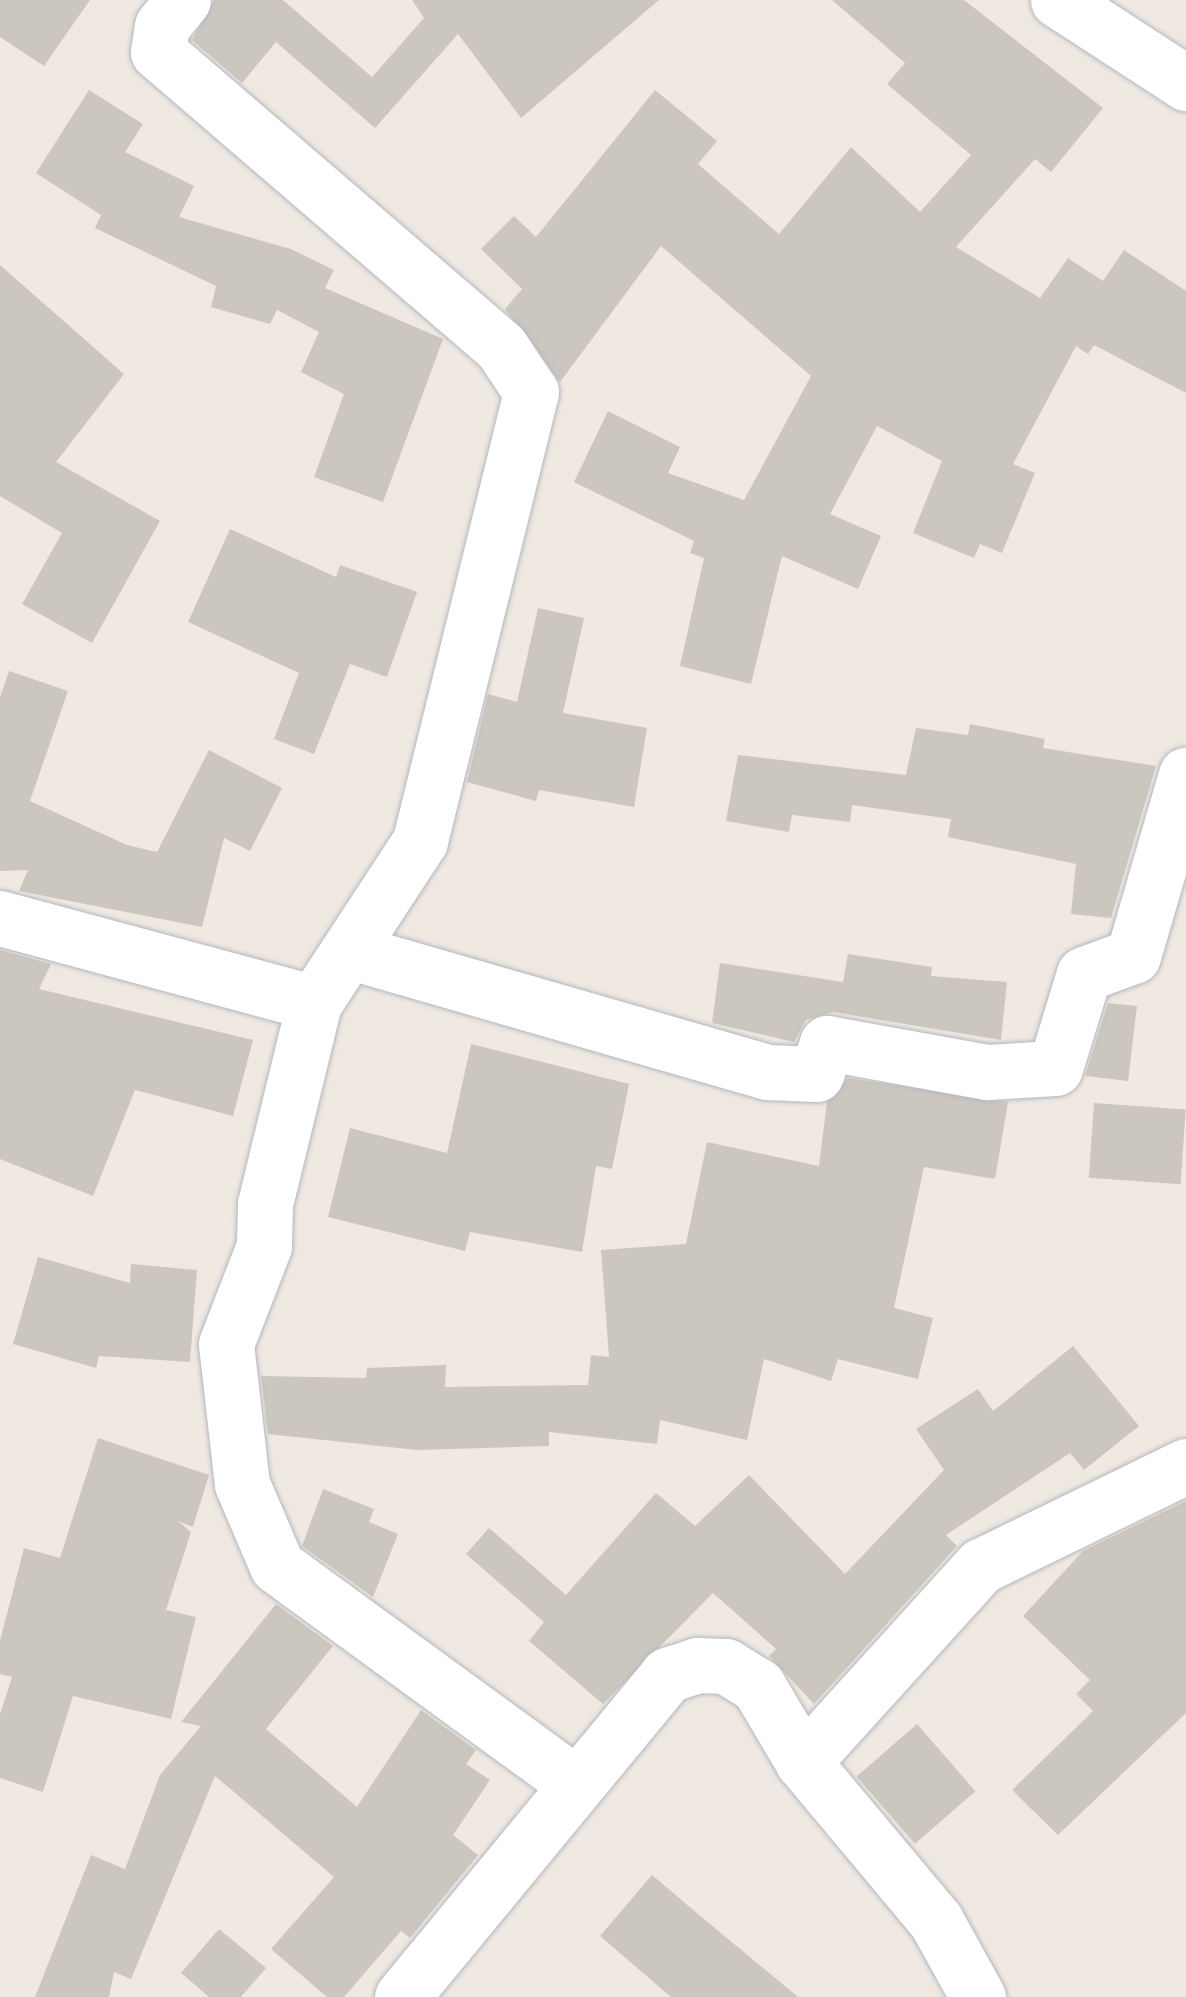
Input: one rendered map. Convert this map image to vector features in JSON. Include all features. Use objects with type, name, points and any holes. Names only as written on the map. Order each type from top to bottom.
[{"type":"street","points":[[183,0],[162,26],[158,52],[501,347],[531,392],[420,841],[355,953],[314,1004],[265,1204],[264,1246],[226,1344],[249,1512],[277,1566],[575,1783]]},
{"type":"street","points":[[1058,0],[1186,83]]},
{"type":"street","points":[[355,953],[768,1072],[816,1074],[828,1043],[987,1072],[1055,1068],[1084,974],[1133,956],[1186,775]]},
{"type":"street","points":[[0,918],[314,1004]]},
{"type":"street","points":[[803,1762],[981,1566],[1186,1466]]},
{"type":"street","points":[[402,1997],[667,1675],[698,1664],[726,1666],[758,1686],[803,1762],[936,1921],[978,1997]]},
{"type":"building","points":[[0,0],[90,0],[44,66],[0,37]]},
{"type":"building","points":[[214,0],[283,0],[372,77],[424,18],[412,0],[659,0],[521,118],[458,34],[375,128],[276,42],[242,83],[192,40]]},
{"type":"building","points":[[832,0],[964,0],[1103,108],[1051,172],[1035,159],[956,247],[1040,298],[1068,258],[1103,281],[1124,250],[1186,291],[1186,393],[1094,345],[1088,354],[1076,346],[1013,464],[1035,473],[1002,553],[980,544],[974,558],[913,533],[942,461],[877,426],[830,514],[881,536],[858,589],[782,556],[751,684],[680,666],[704,558],[690,553],[694,541],[574,482],[608,411],[680,447],[668,473],[744,500],[811,376],[661,246],[560,382],[505,309],[522,289],[481,249],[514,216],[536,237],[655,90],[717,141],[698,164],[779,234],[851,147],[920,212],[971,155],[887,84],[905,63]]},
{"type":"building","points":[[89,90],[143,124],[125,152],[194,186],[179,217],[291,249],[334,270],[325,288],[443,339],[383,502],[314,477],[344,394],[301,372],[319,332],[277,310],[270,324],[211,307],[216,286],[95,228],[101,215],[36,173]]},
{"type":"building","points":[[0,265],[124,374],[56,462],[160,521],[92,643],[22,604],[62,533],[0,496]]},
{"type":"building","points":[[230,529],[336,577],[340,565],[417,592],[387,677],[350,664],[314,754],[274,739],[299,673],[188,622]]},
{"type":"building","points":[[538,608],[584,618],[563,713],[647,728],[634,807],[539,790],[536,801],[467,782],[488,694],[517,702]]},
{"type":"building","points":[[9,671],[68,691],[30,801],[127,845],[157,852],[209,750],[282,788],[250,851],[224,838],[202,927],[19,891],[28,870],[0,871],[0,697]]},
{"type":"building","points":[[970,724],[1045,739],[1043,748],[1156,766],[1111,918],[1071,914],[1076,864],[948,837],[951,819],[852,805],[850,822],[792,815],[789,832],[726,821],[738,755],[906,775],[916,728],[968,735]]},
{"type":"building","points":[[0,950],[51,964],[39,989],[253,1040],[233,1116],[135,1090],[93,1196],[0,1159]]},
{"type":"building","points":[[848,954],[932,967],[931,976],[1007,982],[1001,1040],[833,1012],[806,1020],[794,1042],[712,1023],[720,963],[843,982]]},
{"type":"building","points":[[1108,1003],[1137,1006],[1128,1081],[1085,1076]]},
{"type":"building","points":[[471,1044],[629,1084],[612,1169],[596,1166],[582,1252],[470,1232],[465,1251],[328,1217],[350,1128],[447,1153]]},
{"type":"building","points":[[848,1078],[1008,1102],[995,1179],[924,1167],[894,1308],[933,1318],[918,1379],[838,1359],[831,1381],[764,1359],[747,1440],[660,1420],[657,1444],[549,1432],[549,1446],[417,1450],[268,1434],[261,1376],[366,1378],[367,1368],[446,1365],[445,1387],[588,1385],[591,1355],[609,1357],[601,1250],[686,1244],[707,1142],[819,1166],[827,1102]]},
{"type":"building","points":[[1094,1103],[1186,1109],[1181,1184],[1089,1178]]},
{"type":"building","points":[[38,1257],[130,1283],[131,1264],[197,1270],[190,1362],[99,1356],[96,1368],[13,1344]]},
{"type":"building","points":[[1073,1346],[1139,1426],[1084,1470],[1070,1453],[946,1535],[957,1546],[814,1704],[769,1656],[776,1649],[713,1593],[603,1704],[529,1641],[544,1622],[466,1554],[489,1528],[566,1595],[656,1493],[695,1526],[749,1475],[845,1574],[944,1470],[916,1429],[978,1389],[993,1411]]},
{"type":"building","points":[[98,1438],[209,1475],[193,1527],[178,1521],[191,1532],[166,1610],[196,1617],[171,1719],[73,1696],[43,1792],[0,1778],[0,1714],[12,1677],[0,1674],[0,1641],[24,1548],[60,1558]]},
{"type":"building","points":[[323,1489],[374,1509],[369,1522],[398,1534],[373,1597],[302,1546]]},
{"type":"building","points":[[1186,1501],[1186,1713],[1058,1835],[1012,1790],[1093,1711],[1076,1694],[1090,1680],[1023,1616],[1083,1551]]},
{"type":"building","points":[[276,1604],[333,1646],[266,1729],[357,1807],[421,1710],[476,1750],[466,1764],[490,1780],[453,1835],[478,1855],[410,1938],[401,1931],[344,1997],[327,1997],[271,1949],[334,1877],[215,1776],[131,1979],[114,1972],[109,1997],[35,1997],[91,1855],[125,1869],[160,1775],[201,1726],[181,1722]]},
{"type":"building","points":[[917,1724],[975,1791],[915,1844],[857,1776]]},
{"type":"building","points":[[652,1875],[798,1997],[671,1997],[600,1936]]},
{"type":"building","points":[[219,1929],[266,1968],[241,1997],[209,1997],[181,1973]]}]
